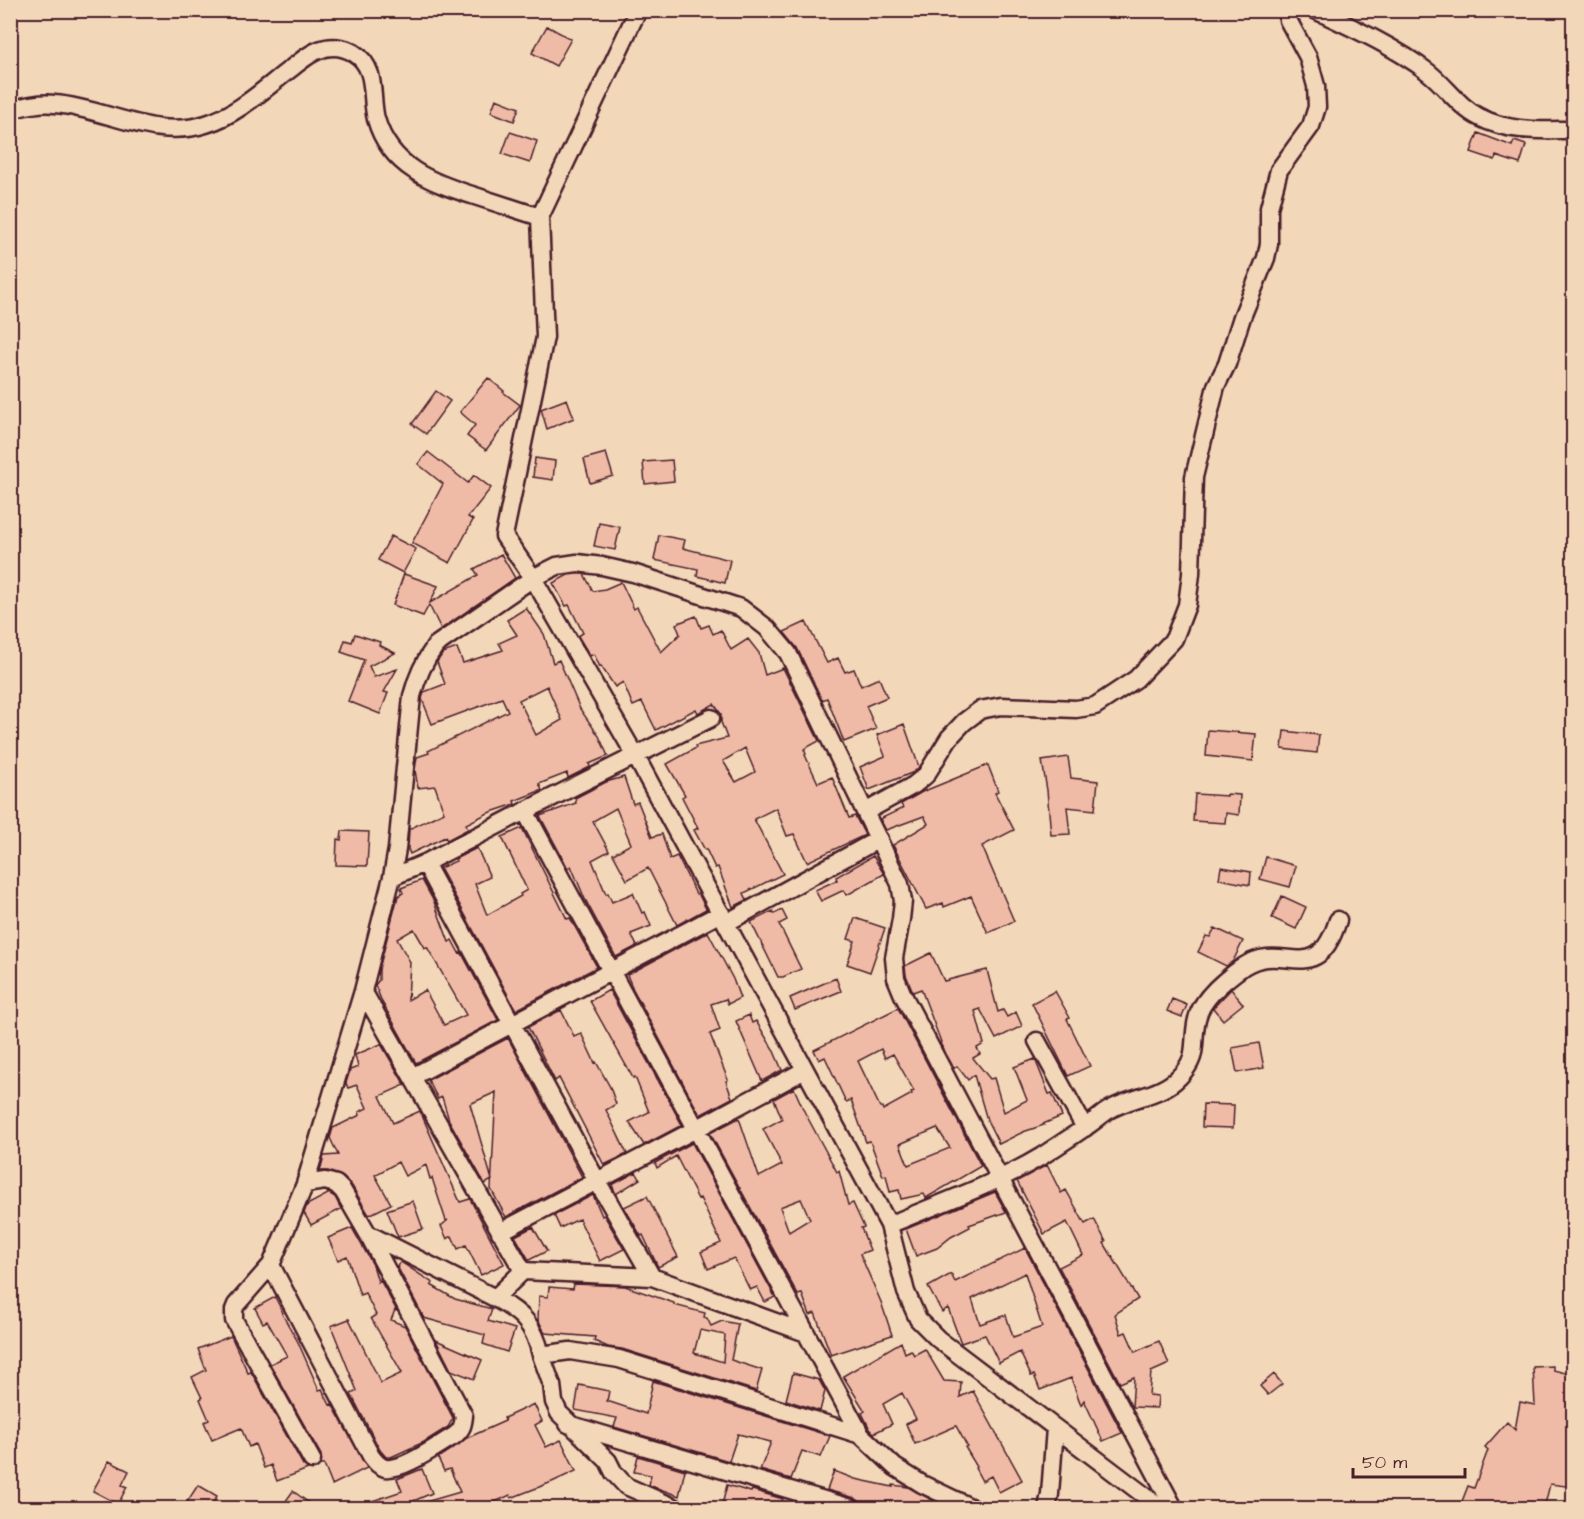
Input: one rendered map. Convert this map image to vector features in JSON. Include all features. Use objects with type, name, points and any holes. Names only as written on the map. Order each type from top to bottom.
[{"type":"street","points":[[638,10],[540,217],[545,337],[504,536],[533,578],[635,755],[889,1225],[906,1293],[918,1319],[938,1339],[1161,1509]]},
{"type":"street","points":[[865,812],[914,785],[926,775],[949,738],[964,722],[980,710],[1001,706],[1076,710],[1095,706],[1136,679],[1174,639],[1187,605],[1191,574],[1194,477],[1216,386],[1227,364],[1242,317],[1266,258],[1269,244],[1269,208],[1279,170],[1311,126],[1317,107],[1316,86],[1308,57],[1288,20],[1289,10]]},
{"type":"street","points":[[1315,10],[1401,54],[1428,72],[1462,105],[1480,117],[1530,131],[1574,130]]},
{"type":"street","points":[[10,110],[28,105],[54,103],[149,127],[191,128],[226,116],[319,50],[328,47],[346,49],[355,53],[367,66],[372,81],[376,119],[381,132],[397,156],[407,166],[436,184],[540,217]]},
{"type":"street","points":[[312,1460],[234,1320],[236,1305],[271,1264],[305,1184],[363,991],[397,849],[412,696],[424,660],[436,645],[533,578],[557,566],[577,563],[633,573],[741,608],[767,628],[788,653],[900,884],[903,901],[902,919],[894,958],[896,978],[1174,1509]]},
{"type":"street","points":[[392,877],[711,718]]},
{"type":"street","points":[[525,811],[861,1435],[895,1467],[922,1484],[972,1509]]},
{"type":"street","points":[[412,1077],[612,972],[879,839]]},
{"type":"street","points":[[424,863],[597,1181],[652,1277]]},
{"type":"street","points":[[889,1225],[1000,1178],[1041,1156],[1109,1110],[1168,1086],[1177,1080],[1194,1056],[1196,1019],[1207,996],[1244,967],[1257,960],[1308,960],[1318,955],[1327,948],[1338,920]]},
{"type":"street","points":[[363,991],[523,1271]]},
{"type":"street","points":[[1037,1041],[1085,1128]]},
{"type":"street","points":[[500,1232],[805,1070]]},
{"type":"street","points":[[271,1264],[376,1463],[383,1467],[400,1467],[460,1432],[464,1424],[464,1416],[343,1191],[336,1184],[325,1181],[305,1184]]},
{"type":"street","points":[[368,1234],[512,1307],[536,1333],[558,1413],[608,1461],[614,1473],[626,1486],[676,1509]]},
{"type":"street","points":[[495,1298],[523,1271],[652,1277],[806,1333]]},
{"type":"street","points":[[541,1355],[570,1351],[619,1359],[861,1435]]},
{"type":"street","points":[[568,1424],[851,1509]]},
{"type":"street","points":[[1047,1509],[1055,1428]]},
{"type":"building","points":[[547,26],[571,39],[556,66],[532,53]]},
{"type":"building","points":[[496,99],[519,108],[514,121],[491,112]]},
{"type":"building","points":[[510,132],[537,141],[530,163],[502,154]]},
{"type":"building","points":[[1478,133],[1512,146],[1514,141],[1526,145],[1520,164],[1496,156],[1495,160],[1471,152]]},
{"type":"building","points":[[488,378],[520,405],[486,450],[467,436],[475,425],[460,412]]},
{"type":"building","points":[[436,391],[450,401],[426,434],[412,424]]},
{"type":"building","points":[[567,399],[574,418],[547,429],[541,409]]},
{"type":"building","points":[[428,452],[468,483],[474,475],[491,488],[468,517],[473,520],[450,563],[412,543],[443,484],[418,464]]},
{"type":"building","points":[[606,453],[613,476],[590,483],[584,459]]},
{"type":"building","points":[[535,458],[555,461],[553,480],[533,477]]},
{"type":"building","points":[[672,460],[674,481],[645,484],[643,462]]},
{"type":"building","points":[[599,523],[620,527],[615,550],[594,546]]},
{"type":"building","points":[[659,535],[685,540],[683,548],[730,560],[725,583],[697,576],[698,569],[654,560]]},
{"type":"building","points":[[391,536],[416,549],[403,573],[378,560]]},
{"type":"building","points":[[501,554],[515,578],[441,629],[429,605],[423,616],[393,605],[404,574],[438,586],[430,603],[478,575],[474,569]]},
{"type":"building","points":[[584,574],[593,591],[621,582],[634,609],[637,607],[661,652],[680,634],[676,624],[696,616],[701,628],[709,625],[713,634],[721,630],[731,650],[748,639],[759,653],[765,675],[783,668],[819,741],[804,749],[818,783],[832,777],[849,818],[855,816],[865,835],[807,862],[794,834],[787,836],[776,808],[754,819],[783,874],[744,893],[747,900],[733,907],[718,867],[715,868],[694,830],[698,828],[682,797],[685,795],[667,764],[696,748],[695,746],[727,738],[721,722],[721,714],[714,704],[698,713],[696,709],[656,730],[642,702],[633,706],[623,682],[615,687],[600,667],[594,654],[590,656],[578,636],[583,633],[569,605],[566,606],[553,583],[568,575]],"holes":[[[745,748],[755,772],[736,782],[723,761]]]},
{"type":"building","points":[[526,608],[544,634],[553,663],[559,660],[580,709],[599,736],[608,756],[589,764],[590,767],[568,778],[567,773],[539,784],[542,790],[466,824],[468,829],[447,840],[445,837],[410,854],[409,829],[444,812],[435,786],[418,788],[415,770],[417,757],[429,753],[428,751],[508,711],[502,698],[432,724],[422,699],[424,692],[445,684],[437,662],[443,653],[457,648],[463,663],[503,650],[499,643],[517,635],[507,620]],"holes":[[[547,686],[562,720],[536,735],[519,700]]]},
{"type":"building","points":[[806,622],[827,663],[838,658],[845,672],[854,669],[861,686],[879,678],[887,697],[866,706],[876,729],[844,742],[827,698],[822,700],[797,648],[784,632]]},
{"type":"building","points":[[355,634],[380,642],[379,645],[395,653],[369,666],[374,677],[397,669],[384,692],[388,693],[380,714],[348,701],[364,660],[341,652],[345,640],[352,642]]},
{"type":"building","points":[[904,724],[919,767],[914,772],[869,790],[860,767],[885,756],[877,735]]},
{"type":"building","points":[[1208,730],[1256,734],[1253,761],[1206,756]]},
{"type":"building","points":[[1284,731],[1319,735],[1317,753],[1282,749]]},
{"type":"building","points":[[1068,757],[1071,778],[1098,781],[1095,810],[1067,807],[1070,834],[1051,835],[1042,761]]},
{"type":"building","points":[[988,765],[998,791],[995,793],[1014,830],[982,846],[1014,921],[988,933],[971,896],[944,907],[943,903],[926,909],[893,845],[928,824],[924,816],[886,830],[880,819],[903,808],[901,804],[922,792]]},
{"type":"building","points":[[624,777],[633,804],[638,802],[652,837],[662,834],[670,859],[677,856],[706,909],[677,925],[648,868],[627,880],[613,854],[631,844],[616,808],[593,821],[609,851],[592,860],[606,894],[608,893],[612,902],[633,893],[651,926],[631,934],[637,946],[616,957],[585,899],[571,866],[568,868],[540,816],[576,803],[575,798],[606,782]]},
{"type":"building","points":[[1195,794],[1240,795],[1239,815],[1226,813],[1225,823],[1193,821]]},
{"type":"building","points":[[522,828],[567,919],[570,918],[597,967],[516,1010],[440,868],[477,848],[490,877],[475,884],[487,915],[521,896],[520,894],[527,890],[502,837]]},
{"type":"building","points":[[342,831],[369,832],[367,866],[336,865],[337,839],[341,840]]},
{"type":"building","points":[[873,856],[884,874],[847,895],[844,890],[821,901],[815,890],[837,880],[836,877]]},
{"type":"building","points":[[1266,857],[1296,866],[1290,887],[1260,879]]},
{"type":"building","points":[[1221,867],[1251,872],[1250,885],[1219,879]]},
{"type":"building","points":[[422,880],[434,902],[449,942],[452,940],[459,953],[461,952],[498,1020],[416,1063],[375,985],[379,980],[379,969],[398,896],[403,893],[401,888]],"holes":[[[414,929],[425,948],[427,947],[466,1015],[444,1025],[425,990],[408,1000],[410,962],[397,939]]]},
{"type":"building","points":[[1282,896],[1306,907],[1296,929],[1272,918]]},
{"type":"building","points":[[782,910],[787,920],[779,924],[801,969],[778,977],[751,922],[773,911],[774,914]]},
{"type":"building","points":[[855,918],[885,928],[870,972],[847,964],[855,941],[848,939]]},
{"type":"building","points":[[1215,928],[1243,941],[1233,961],[1226,966],[1198,952],[1206,936],[1210,937]]},
{"type":"building","points":[[708,932],[733,979],[740,998],[728,1004],[726,999],[711,1004],[720,1030],[710,1034],[728,1080],[726,1081],[732,1098],[700,1115],[627,975]]},
{"type":"building","points":[[931,953],[944,981],[987,970],[998,1012],[1003,1010],[1007,1017],[1016,1012],[1022,1026],[996,1039],[980,1009],[975,1011],[984,1044],[977,1048],[980,1054],[973,1058],[990,1079],[994,1078],[1004,1112],[1027,1100],[1014,1067],[1035,1059],[1049,1094],[1052,1093],[1062,1116],[999,1144],[987,1120],[974,1075],[968,1080],[957,1066],[954,1068],[940,1043],[921,989],[913,992],[906,975],[905,966]]},
{"type":"building","points":[[836,978],[841,991],[795,1010],[790,998]]},
{"type":"building","points":[[1231,989],[1243,1004],[1223,1020],[1213,1008]]},
{"type":"building","points":[[609,990],[682,1125],[644,1145],[629,1122],[649,1112],[635,1077],[633,1078],[590,1001]]},
{"type":"building","points":[[1055,991],[1070,1018],[1067,1019],[1090,1066],[1068,1076],[1032,1003]]},
{"type":"building","points":[[1172,999],[1187,1005],[1182,1017],[1167,1011]]},
{"type":"building","points":[[898,1008],[981,1166],[926,1198],[924,1194],[901,1199],[899,1190],[890,1192],[886,1175],[883,1176],[870,1141],[866,1142],[851,1100],[846,1102],[825,1057],[819,1060],[814,1050]],"holes":[[[881,1049],[885,1058],[893,1054],[914,1091],[883,1110],[858,1061]],[[937,1128],[950,1148],[908,1165],[900,1144]]]},
{"type":"building","points":[[561,1010],[574,1036],[581,1033],[595,1063],[610,1087],[616,1104],[606,1110],[627,1154],[604,1165],[559,1078],[555,1081],[528,1027]]},
{"type":"building","points":[[749,1015],[752,1023],[756,1021],[773,1049],[782,1070],[762,1081],[736,1021]]},
{"type":"building","points":[[508,1038],[582,1177],[506,1217],[491,1189],[491,1180],[485,1184],[449,1120],[442,1097],[438,1099],[428,1080]],"holes":[[[496,1092],[492,1178],[470,1104]]]},
{"type":"building","points":[[1259,1043],[1264,1068],[1237,1073],[1232,1048]]},
{"type":"building","points":[[381,1044],[405,1085],[380,1096],[393,1123],[420,1111],[460,1202],[470,1199],[504,1264],[481,1275],[466,1245],[458,1249],[452,1236],[447,1239],[441,1226],[448,1220],[446,1221],[426,1165],[405,1176],[398,1162],[375,1175],[391,1204],[369,1215],[352,1186],[343,1177],[328,1171],[320,1171],[324,1156],[338,1155],[330,1138],[333,1128],[360,1115],[359,1112],[367,1108],[357,1085],[348,1088],[346,1083],[350,1070],[358,1067],[355,1055]]},
{"type":"building","points":[[794,1088],[837,1172],[839,1171],[848,1205],[853,1203],[864,1227],[861,1228],[870,1250],[860,1254],[881,1302],[892,1335],[831,1355],[815,1313],[810,1315],[802,1294],[798,1295],[710,1133],[739,1118],[759,1177],[782,1165],[763,1129],[782,1119],[774,1099]],"holes":[[[801,1199],[810,1219],[789,1232],[780,1207]]]},
{"type":"building","points":[[1203,1104],[1234,1105],[1233,1128],[1202,1127]]},
{"type":"building","points":[[692,1143],[775,1297],[765,1302],[757,1287],[750,1290],[734,1258],[708,1269],[701,1252],[721,1243],[700,1198],[698,1199],[676,1156],[657,1168],[655,1163]]},
{"type":"building","points":[[1047,1165],[1061,1193],[1066,1190],[1085,1224],[1094,1219],[1106,1242],[1104,1243],[1138,1299],[1115,1314],[1121,1334],[1126,1332],[1135,1352],[1159,1341],[1169,1364],[1151,1372],[1149,1395],[1158,1396],[1157,1408],[1132,1407],[1134,1377],[1120,1383],[1059,1267],[1083,1255],[1067,1222],[1044,1234],[1017,1181]]},
{"type":"building","points":[[636,1172],[640,1179],[616,1194],[612,1185]]},
{"type":"building","points":[[327,1192],[335,1197],[341,1209],[311,1225],[304,1213],[307,1205],[328,1194]]},
{"type":"building","points":[[995,1192],[1006,1212],[969,1225],[970,1227],[937,1248],[916,1256],[906,1229]]},
{"type":"building","points":[[593,1195],[602,1216],[604,1215],[624,1249],[600,1261],[579,1219],[560,1228],[554,1215]]},
{"type":"building","points":[[647,1196],[678,1257],[658,1267],[643,1235],[641,1236],[624,1207]]},
{"type":"building","points":[[413,1201],[423,1229],[398,1237],[387,1210]]},
{"type":"building","points":[[533,1227],[547,1251],[529,1260],[515,1236]]},
{"type":"building","points":[[352,1228],[373,1265],[378,1282],[380,1280],[397,1311],[395,1310],[391,1320],[405,1326],[453,1418],[448,1427],[424,1442],[391,1457],[386,1457],[380,1450],[351,1394],[357,1391],[331,1326],[349,1319],[381,1383],[402,1373],[371,1318],[376,1315],[365,1293],[360,1295],[347,1256],[338,1260],[328,1238]]},
{"type":"building","points":[[1025,1248],[1122,1433],[1103,1441],[1084,1400],[1081,1405],[1071,1378],[1040,1390],[1020,1352],[999,1363],[985,1335],[961,1343],[948,1308],[942,1312],[928,1287],[951,1274],[955,1282]],"holes":[[[1025,1273],[1042,1327],[1013,1337],[1006,1315],[980,1324],[972,1299]]]},
{"type":"building","points":[[401,1262],[433,1283],[431,1285],[455,1299],[492,1309],[488,1321],[515,1329],[507,1352],[483,1344],[485,1335],[424,1318],[397,1266]]},
{"type":"building","points":[[574,1284],[625,1286],[674,1303],[674,1305],[705,1313],[704,1317],[711,1326],[722,1321],[738,1324],[731,1360],[762,1370],[756,1391],[622,1349],[608,1347],[594,1341],[595,1337],[545,1333],[538,1319],[539,1296],[548,1297],[549,1287],[573,1289]],"holes":[[[700,1330],[725,1335],[723,1362],[694,1353]]]},
{"type":"building","points":[[275,1297],[319,1390],[322,1389],[330,1405],[332,1404],[367,1468],[332,1485],[324,1465],[321,1465],[321,1455],[270,1364],[287,1356],[267,1321],[263,1323],[255,1308]]},
{"type":"building","points":[[231,1336],[248,1373],[251,1372],[303,1465],[308,1469],[277,1481],[271,1465],[264,1468],[255,1444],[249,1447],[241,1428],[212,1440],[204,1422],[209,1420],[192,1377],[206,1370],[198,1349]]},
{"type":"building","points":[[436,1340],[482,1360],[474,1379],[451,1370]]},
{"type":"building","points":[[901,1342],[905,1353],[911,1350],[914,1355],[925,1349],[944,1381],[961,1382],[960,1397],[973,1391],[1022,1480],[999,1492],[991,1476],[982,1481],[956,1426],[915,1444],[906,1424],[916,1419],[902,1393],[883,1404],[892,1424],[874,1433],[870,1429],[862,1413],[865,1411],[843,1376]]},
{"type":"building","points":[[1553,1366],[1553,1370],[1574,1375],[1570,1411],[1573,1411],[1572,1428],[1574,1429],[1574,1487],[1550,1484],[1544,1509],[1459,1509],[1468,1486],[1474,1488],[1488,1450],[1485,1447],[1507,1422],[1515,1430],[1520,1402],[1535,1405],[1533,1367]]},
{"type":"building","points":[[793,1373],[819,1380],[825,1391],[820,1411],[786,1400]]},
{"type":"building","points":[[1274,1374],[1282,1384],[1268,1395],[1260,1386]]},
{"type":"building","points":[[653,1381],[830,1436],[821,1457],[802,1451],[791,1479],[760,1470],[771,1442],[738,1434],[729,1461],[614,1427],[617,1418],[575,1410],[579,1385],[609,1391],[607,1401],[646,1414]]},
{"type":"building","points":[[534,1404],[542,1421],[535,1425],[546,1447],[561,1440],[576,1471],[511,1498],[510,1495],[480,1509],[416,1509],[415,1505],[460,1492],[450,1469],[444,1471],[438,1458],[467,1438],[505,1421],[504,1418]]},
{"type":"building","points":[[638,1456],[685,1470],[679,1496],[649,1485],[651,1475],[634,1472]]},
{"type":"building","points":[[109,1461],[129,1471],[122,1485],[127,1487],[118,1504],[93,1491]]},
{"type":"building","points":[[422,1469],[432,1493],[395,1509],[357,1509],[357,1506],[402,1491],[397,1479]]},
{"type":"building","points":[[834,1471],[855,1479],[893,1487],[893,1485],[908,1487],[949,1509],[866,1509],[861,1507],[855,1498],[827,1490]]},
{"type":"building","points":[[198,1485],[217,1496],[210,1509],[197,1509],[187,1502]]},
{"type":"building","points":[[727,1485],[783,1499],[779,1509],[721,1509]]},
{"type":"building","points":[[293,1491],[317,1509],[280,1509]]}]
